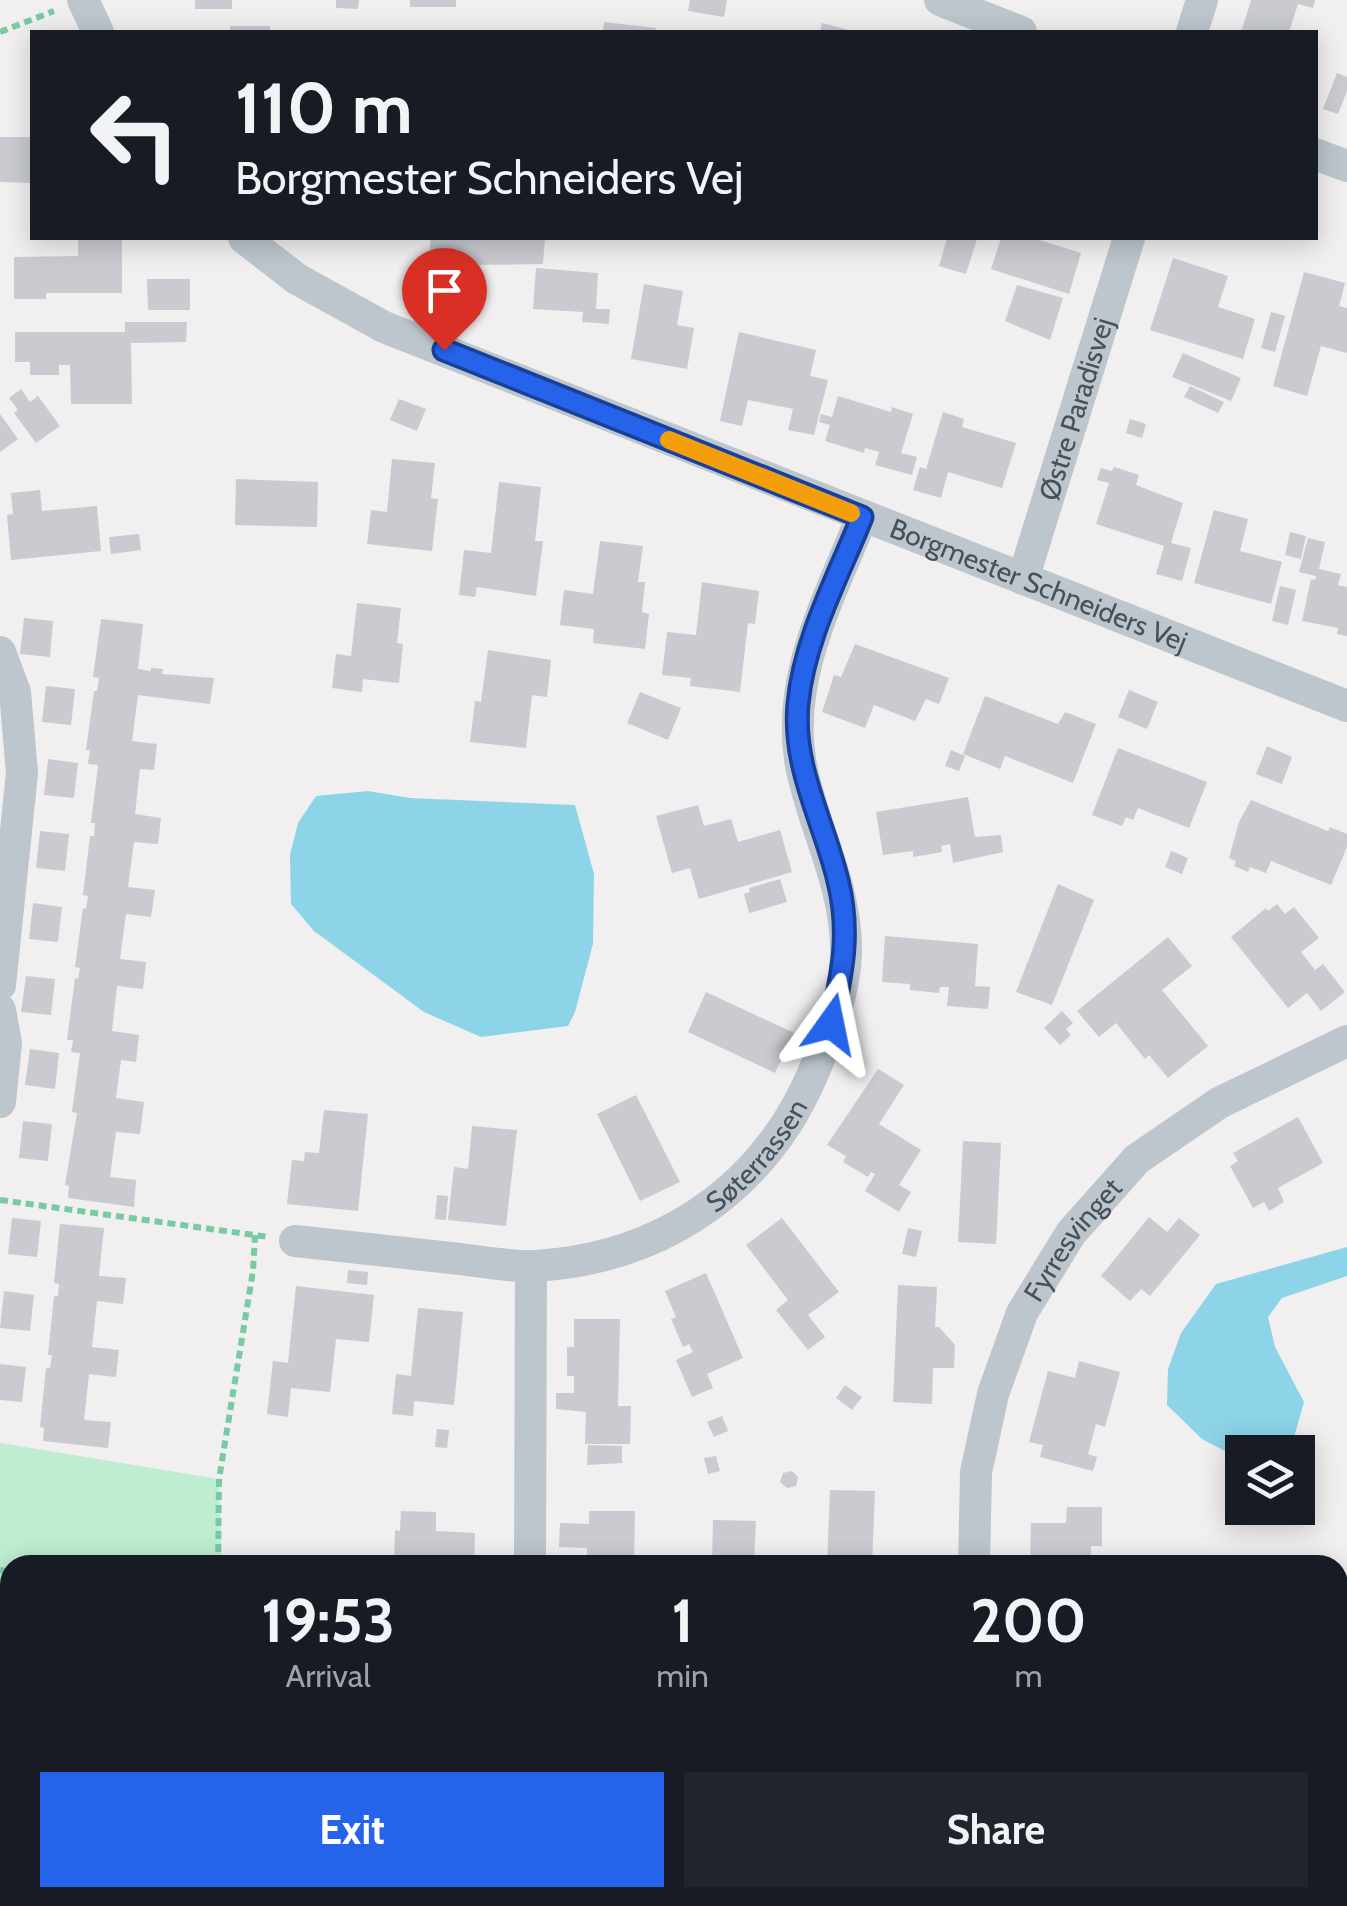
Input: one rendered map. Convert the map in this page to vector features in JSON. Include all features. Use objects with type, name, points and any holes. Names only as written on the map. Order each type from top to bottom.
[{"type":"street","points":[[84,0],[97,30]]},
{"type":"street","points":[[940,0],[1016,30]]},
{"type":"street","points":[[1193,30],[1202,0]]},
{"type":"street","points":[[1318,155],[1347,166]]},
{"type":"street","name":"Borgmester Schneiders Vej","points":[[247,240],[297,279],[384,327],[1347,706]]},
{"type":"street","name":"Østre Paradisvej","points":[[1023,579],[1128,240]]},
{"type":"street","name":"Søterrassen","points":[[295,1241],[531,1266],[594,1260],[660,1237],[714,1204],[764,1158],[806,1094],[831,1024],[846,954],[839,884],[802,769],[797,707],[808,653],[862,517]]},
{"type":"street","points":[[0,652],[15,692],[22,773],[0,985]]},
{"type":"street","points":[[0,1010],[6,1043],[0,1102]]},
{"type":"street","name":"Fyrresvinget","points":[[974,1555],[976,1472],[993,1394],[1022,1313],[1071,1233],[1137,1159],[1219,1103],[1347,1041]]},
{"type":"street","points":[[530,1555],[531,1266]]},
{"type":"path","points":[[0,32],[84,0]]},
{"type":"path","points":[[0,1200],[295,1241]]},
{"type":"path","points":[[218,1555],[219,1479],[253,1271],[255,1235]]},
{"type":"green space","points":[[0,1443],[219,1479],[222,1555],[0,1555]]},
{"type":"water","points":[[368,791],[410,798],[575,805],[594,874],[593,944],[568,1026],[481,1037],[424,1012],[314,931],[291,904],[290,855],[298,823],[316,796]]},
{"type":"water","points":[[1347,1247],[1347,1276],[1282,1298],[1268,1317],[1275,1347],[1304,1402],[1295,1435],[1225,1435],[1225,1451],[1202,1439],[1167,1405],[1168,1369],[1181,1333],[1216,1284]]},
{"type":"building","points":[[195,0],[232,0],[232,9],[195,9]]},
{"type":"building","points":[[336,0],[359,0],[358,9],[336,8]]},
{"type":"building","points":[[410,0],[456,0],[456,7],[410,7]]},
{"type":"building","points":[[690,0],[727,0],[724,17],[688,11]]},
{"type":"building","points":[[1251,0],[1315,0],[1313,8],[1298,4],[1290,30],[1242,30]]},
{"type":"building","points":[[604,22],[656,28],[656,30],[603,30]]},
{"type":"building","points":[[822,23],[849,30],[820,30]]},
{"type":"building","points":[[230,26],[270,26],[270,30],[230,30]]},
{"type":"building","points":[[1337,73],[1347,77],[1347,91],[1338,114],[1323,109]]},
{"type":"building","points":[[0,137],[30,137],[30,183],[0,182]]},
{"type":"building","points":[[78,240],[122,240],[122,293],[46,293],[46,299],[14,299],[14,257],[78,256]]},
{"type":"building","points":[[430,240],[545,240],[543,264],[461,265],[462,276],[431,277]]},
{"type":"building","points":[[946,240],[977,240],[966,274],[939,266]]},
{"type":"building","points":[[1000,240],[1039,240],[1081,253],[1069,294],[991,269]]},
{"type":"building","points":[[1173,258],[1228,276],[1218,307],[1255,319],[1243,359],[1150,330]]},
{"type":"building","points":[[536,268],[598,273],[596,309],[610,309],[609,324],[582,322],[583,312],[533,309]]},
{"type":"building","points":[[1304,272],[1345,283],[1339,306],[1347,308],[1347,353],[1321,346],[1307,396],[1273,386]]},
{"type":"building","points":[[147,279],[190,279],[190,310],[148,310]]},
{"type":"building","points":[[644,284],[683,291],[677,325],[694,328],[687,369],[631,359]]},
{"type":"building","points":[[1017,285],[1063,298],[1050,340],[1005,321]]},
{"type":"building","points":[[1271,312],[1285,316],[1275,352],[1261,348]]},
{"type":"building","points":[[125,322],[187,322],[186,342],[131,343],[132,404],[71,404],[70,365],[59,365],[59,375],[30,375],[30,362],[15,362],[15,332],[125,332]]},
{"type":"building","points":[[739,332],[816,350],[810,376],[828,380],[814,435],[788,430],[793,409],[748,400],[742,426],[720,421]]},
{"type":"building","points":[[1183,353],[1241,378],[1231,401],[1172,377]]},
{"type":"building","points":[[1190,386],[1224,402],[1218,413],[1184,397]]},
{"type":"building","points":[[21,389],[30,402],[38,396],[60,426],[36,443],[14,413],[18,410],[9,398]]},
{"type":"building","points":[[838,396],[891,412],[892,407],[913,414],[901,453],[917,457],[912,475],[875,465],[879,452],[865,448],[864,453],[825,441],[830,425],[819,422],[821,414],[832,417]]},
{"type":"building","points":[[399,399],[426,409],[417,431],[390,420]]},
{"type":"building","points":[[943,412],[964,419],[962,427],[1016,443],[1002,488],[948,472],[941,498],[913,490],[920,467],[926,469]]},
{"type":"building","points":[[0,414],[18,439],[0,452]]},
{"type":"building","points":[[1130,419],[1146,424],[1142,438],[1126,433]]},
{"type":"building","points":[[392,459],[435,463],[431,498],[438,499],[432,551],[367,544],[371,510],[387,512]]},
{"type":"building","points":[[1114,467],[1139,475],[1136,485],[1183,503],[1171,543],[1191,548],[1182,581],[1156,574],[1164,546],[1096,524],[1109,483],[1097,480],[1101,468],[1112,471]]},
{"type":"building","points":[[236,479],[318,482],[317,527],[235,525]]},
{"type":"building","points":[[499,482],[541,487],[535,541],[543,541],[536,596],[477,587],[475,597],[459,595],[464,550],[491,553]]},
{"type":"building","points":[[40,490],[42,511],[97,506],[101,551],[11,560],[7,515],[13,514],[11,493]]},
{"type":"building","points":[[1214,510],[1248,519],[1240,551],[1282,562],[1271,604],[1194,583]]},
{"type":"building","points":[[1290,532],[1306,536],[1301,559],[1285,555]]},
{"type":"building","points":[[139,534],[141,550],[111,554],[109,537]]},
{"type":"building","points":[[1308,538],[1325,542],[1319,569],[1341,574],[1338,585],[1347,587],[1347,636],[1337,634],[1338,628],[1302,621],[1311,579],[1316,576],[1299,572]]},
{"type":"building","points":[[600,541],[643,546],[638,582],[645,582],[642,612],[649,614],[645,649],[593,643],[594,629],[560,625],[564,590],[593,594]]},
{"type":"building","points":[[702,582],[759,591],[755,624],[748,623],[740,692],[690,686],[691,678],[662,675],[667,632],[696,635]]},
{"type":"building","points":[[1280,586],[1296,590],[1288,625],[1272,621]]},
{"type":"building","points":[[357,603],[401,608],[397,643],[403,644],[399,683],[363,679],[362,692],[332,688],[336,654],[351,656]]},
{"type":"building","points":[[24,618],[53,621],[50,657],[20,654]]},
{"type":"building","points":[[101,619],[143,624],[138,669],[214,678],[210,704],[138,695],[132,741],[157,744],[154,770],[140,769],[135,814],[161,818],[158,844],[134,842],[128,887],[155,890],[151,917],[126,914],[120,959],[146,962],[143,989],[117,986],[112,1031],[139,1035],[136,1062],[121,1060],[116,1098],[144,1102],[140,1134],[116,1132],[110,1177],[136,1180],[134,1207],[68,1198],[69,1186],[65,1185],[77,1113],[72,1112],[80,1053],[71,1052],[73,1040],[67,1040],[75,978],[78,979],[80,968],[75,967],[88,896],[83,895],[90,836],[94,836],[95,823],[91,823],[98,765],[88,764],[90,750],[86,750],[99,678],[93,677]]},
{"type":"building","points":[[855,644],[949,678],[939,704],[926,699],[915,721],[874,705],[865,728],[822,712],[834,675],[841,677]]},
{"type":"building","points":[[488,650],[551,660],[547,697],[532,695],[526,748],[470,742],[475,701],[481,702]]},
{"type":"building","points":[[46,686],[75,689],[71,725],[42,722]]},
{"type":"building","points":[[1129,690],[1158,702],[1147,729],[1118,717]]},
{"type":"building","points":[[640,692],[681,708],[668,740],[627,723]]},
{"type":"building","points":[[985,696],[1058,724],[1065,712],[1096,724],[1073,783],[1005,756],[1000,769],[963,754]]},
{"type":"building","points":[[1267,746],[1292,757],[1282,784],[1256,774]]},
{"type":"building","points":[[1118,748],[1207,782],[1189,828],[1138,808],[1133,820],[1126,817],[1122,826],[1092,815]]},
{"type":"building","points":[[951,750],[965,756],[959,771],[945,766]]},
{"type":"building","points":[[48,759],[78,763],[74,798],[44,795]]},
{"type":"building","points":[[968,797],[975,837],[1001,835],[1003,852],[953,863],[950,844],[941,846],[942,852],[913,857],[913,851],[883,855],[876,812]]},
{"type":"building","points":[[1251,800],[1328,831],[1330,827],[1347,834],[1347,847],[1331,885],[1271,861],[1266,873],[1234,866],[1236,861],[1229,858],[1239,822]]},
{"type":"building","points":[[698,805],[704,826],[731,819],[738,842],[780,830],[792,872],[699,899],[690,868],[672,873],[656,816]]},
{"type":"building","points":[[40,831],[69,834],[65,871],[36,868]]},
{"type":"building","points":[[1171,851],[1188,858],[1182,874],[1165,867]]},
{"type":"building","points":[[780,879],[787,902],[749,913],[744,894],[750,892],[749,888]]},
{"type":"building","points":[[1058,884],[1094,900],[1052,1005],[1016,992]]},
{"type":"building","points":[[33,903],[62,907],[58,942],[29,939]]},
{"type":"building","points":[[1277,904],[1285,914],[1294,907],[1319,938],[1301,952],[1315,970],[1323,964],[1345,992],[1321,1011],[1307,993],[1288,1008],[1231,937],[1266,908],[1268,911]]},
{"type":"building","points":[[885,936],[978,944],[975,986],[990,987],[988,1009],[947,1006],[949,987],[940,987],[939,993],[910,990],[910,984],[882,982]]},
{"type":"building","points":[[1168,937],[1192,966],[1162,990],[1208,1046],[1168,1078],[1149,1055],[1145,1059],[1116,1023],[1099,1037],[1077,1011]]},
{"type":"building","points":[[26,976],[55,979],[51,1015],[21,1012]]},
{"type":"building","points":[[706,992],[794,1033],[775,1073],[688,1032]]},
{"type":"building","points":[[1062,1011],[1073,1023],[1066,1029],[1071,1035],[1060,1045],[1044,1028]]},
{"type":"building","points":[[30,1049],[59,1053],[55,1089],[25,1085]]},
{"type":"building","points":[[878,1069],[904,1085],[879,1124],[921,1150],[899,1185],[911,1192],[899,1212],[865,1191],[875,1174],[871,1172],[868,1177],[843,1162],[846,1156],[827,1145]]},
{"type":"building","points":[[636,1095],[680,1182],[640,1201],[597,1114]]},
{"type":"building","points":[[324,1110],[368,1114],[358,1211],[287,1204],[292,1160],[304,1161],[305,1152],[319,1153]]},
{"type":"building","points":[[1298,1117],[1323,1163],[1278,1188],[1284,1202],[1269,1211],[1264,1202],[1253,1208],[1230,1166],[1238,1161],[1233,1153]]},
{"type":"building","points":[[23,1121],[52,1124],[48,1161],[19,1158]]},
{"type":"building","points":[[472,1126],[517,1130],[506,1226],[448,1220],[454,1167],[468,1169]]},
{"type":"building","points":[[963,1141],[1001,1143],[996,1244],[958,1242]]},
{"type":"building","points":[[437,1195],[448,1196],[446,1220],[435,1219]]},
{"type":"building","points":[[1149,1217],[1167,1232],[1179,1218],[1200,1235],[1150,1296],[1141,1289],[1130,1301],[1101,1276]]},
{"type":"building","points":[[12,1218],[41,1221],[37,1257],[8,1254]]},
{"type":"building","points":[[782,1218],[839,1292],[808,1315],[825,1337],[808,1350],[776,1310],[788,1300],[746,1245]]},
{"type":"building","points":[[60,1224],[104,1228],[99,1276],[126,1278],[123,1304],[97,1301],[92,1347],[119,1350],[116,1377],[89,1374],[84,1420],[111,1422],[108,1448],[43,1441],[44,1428],[40,1427],[46,1368],[50,1368],[52,1355],[48,1355],[54,1296],[58,1296],[59,1284],[54,1283]]},
{"type":"building","points":[[908,1228],[922,1231],[916,1257],[902,1254]]},
{"type":"building","points":[[348,1270],[368,1272],[367,1285],[347,1283]]},
{"type":"building","points":[[706,1273],[743,1358],[707,1374],[713,1388],[692,1397],[676,1360],[693,1352],[689,1344],[683,1347],[665,1291]]},
{"type":"building","points":[[898,1285],[937,1287],[935,1327],[955,1345],[954,1368],[933,1368],[932,1404],[893,1402]]},
{"type":"building","points":[[296,1286],[374,1295],[369,1342],[336,1339],[330,1392],[291,1388],[288,1417],[267,1414],[273,1361],[288,1363]]},
{"type":"building","points":[[4,1291],[34,1295],[30,1331],[0,1328]]},
{"type":"building","points":[[418,1308],[463,1312],[454,1405],[414,1401],[413,1416],[392,1414],[396,1374],[411,1376]]},
{"type":"building","points":[[574,1319],[620,1319],[618,1406],[631,1406],[630,1444],[585,1444],[586,1412],[556,1409],[556,1393],[574,1393],[574,1376],[567,1376],[567,1347],[574,1347]]},
{"type":"building","points":[[1079,1361],[1120,1372],[1105,1427],[1096,1424],[1088,1454],[1097,1457],[1093,1471],[1040,1457],[1043,1445],[1029,1442],[1048,1371],[1075,1378]]},
{"type":"building","points":[[0,1364],[26,1367],[22,1402],[0,1400]]},
{"type":"building","points":[[845,1385],[862,1397],[852,1410],[836,1398]]},
{"type":"building","points":[[722,1416],[728,1431],[714,1437],[707,1422]]},
{"type":"building","points":[[437,1429],[449,1430],[447,1448],[435,1447]]},
{"type":"building","points":[[588,1445],[622,1446],[622,1463],[587,1465]]},
{"type":"building","points":[[716,1456],[720,1471],[708,1474],[704,1458]]},
{"type":"building","points":[[792,1471],[798,1477],[796,1486],[787,1488],[780,1482],[783,1473]]},
{"type":"building","points":[[830,1490],[875,1491],[872,1555],[827,1555]]},
{"type":"building","points":[[1067,1507],[1102,1507],[1102,1546],[1091,1546],[1091,1555],[1030,1555],[1031,1523],[1066,1523]]},
{"type":"building","points":[[401,1511],[436,1512],[436,1531],[475,1533],[474,1555],[394,1555],[395,1530],[400,1531]]},
{"type":"building","points":[[589,1511],[635,1511],[634,1555],[587,1555],[587,1548],[559,1547],[560,1523],[589,1524]]},
{"type":"building","points":[[713,1520],[756,1521],[754,1555],[712,1555]]},
{"type":"slow traffic","points":[[669,440],[851,513]]},
{"type":"route","points":[[444,350],[862,517],[808,653],[797,707],[802,769],[839,884],[846,954],[831,1024]]}]
